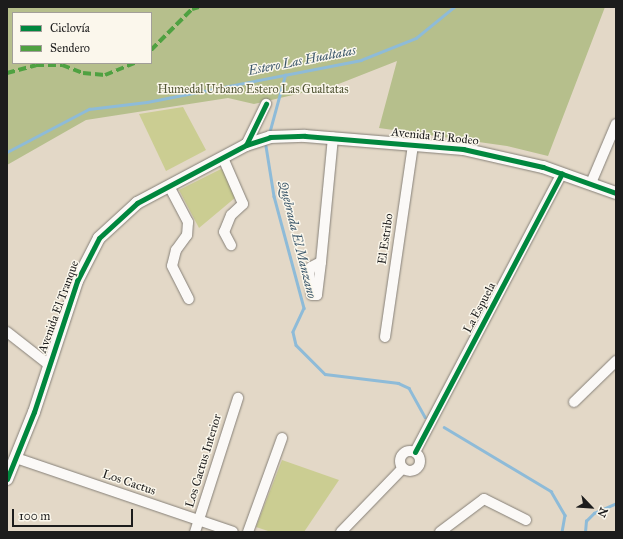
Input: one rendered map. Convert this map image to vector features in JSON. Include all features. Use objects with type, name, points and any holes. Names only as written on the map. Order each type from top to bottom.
[{"type":"street","points":[[246,145],[266,104]]},
{"type":"street","points":[[591,183],[616,124]]},
{"type":"street","name":"Avenida El Rodeo","points":[[246,145],[270,137],[333,138],[413,144],[496,154],[562,173],[616,193]]},
{"type":"street","points":[[321,262],[333,138]]},
{"type":"street","name":"El Estribo","points":[[384,337],[413,144]]},
{"type":"street","name":"Avenida El Tranque","points":[[7,479],[16,458],[81,271],[99,238],[128,209],[246,145]]},
{"type":"street","points":[[222,158],[242,197],[243,204],[231,215],[224,232],[231,245]]},
{"type":"street","name":"La Espuela","points":[[415,452],[562,173]]},
{"type":"street","points":[[169,186],[188,222],[187,235],[176,250],[172,266],[189,299]]},
{"type":"street","points":[[7,332],[48,364]]},
{"type":"street","points":[[574,402],[616,361]]},
{"type":"street","name":"Los Cactus Interior","points":[[195,532],[238,398]]},
{"type":"street","points":[[248,532],[282,438]]},
{"type":"street","points":[[415,452],[420,461],[417,468],[411,471],[403,468],[399,461],[402,454],[415,452]]},
{"type":"street","name":"Los Cactus","points":[[16,458],[233,532]]},
{"type":"street","points":[[341,532],[403,468]]},
{"type":"street","points":[[440,532],[484,499],[526,520]]},
{"type":"green space","name":"Humedal Urbano Estero Las Gualtatas","points":[[7,7],[605,7],[548,156],[507,146],[379,128],[397,61],[336,85],[254,104],[228,98],[86,120],[7,165]]},
{"type":"green space","points":[[183,107],[206,150],[166,171],[139,114]]},
{"type":"green space","points":[[223,168],[236,197],[199,228],[179,190]]},
{"type":"green space","points":[[282,460],[339,480],[304,532],[271,532],[256,527]]},
{"type":"waterway","name":"Estero Las Hualtatas","points":[[7,152],[89,109],[147,102],[361,60],[416,38],[454,7]]},
{"type":"waterway","name":"Quebrada El Manzano","points":[[270,130],[285,75]]},
{"type":"waterway","name":"Quebrada El Manzano","points":[[266,146],[274,196],[304,308],[293,332],[296,345],[325,374],[398,383],[409,388],[425,417]]},
{"type":"waterway","name":"Quebrada El Manzano","points":[[444,427],[551,491],[565,515],[562,532]]},
{"type":"waterway","points":[[585,532],[586,521],[594,513],[616,503]]},
{"type":"marked path","points":[[152,49],[192,9],[199,7]]},
{"type":"marked path","points":[[7,73],[36,65],[62,65],[83,73],[105,75],[132,64]]},
{"type":"cycle path","points":[[7,479],[34,412],[77,281],[99,238],[137,203],[246,145],[266,104]]},
{"type":"cycle path","points":[[246,145],[270,137],[305,136],[463,149],[543,167],[616,193]]},
{"type":"cycle path","points":[[415,452],[562,173]]}]
